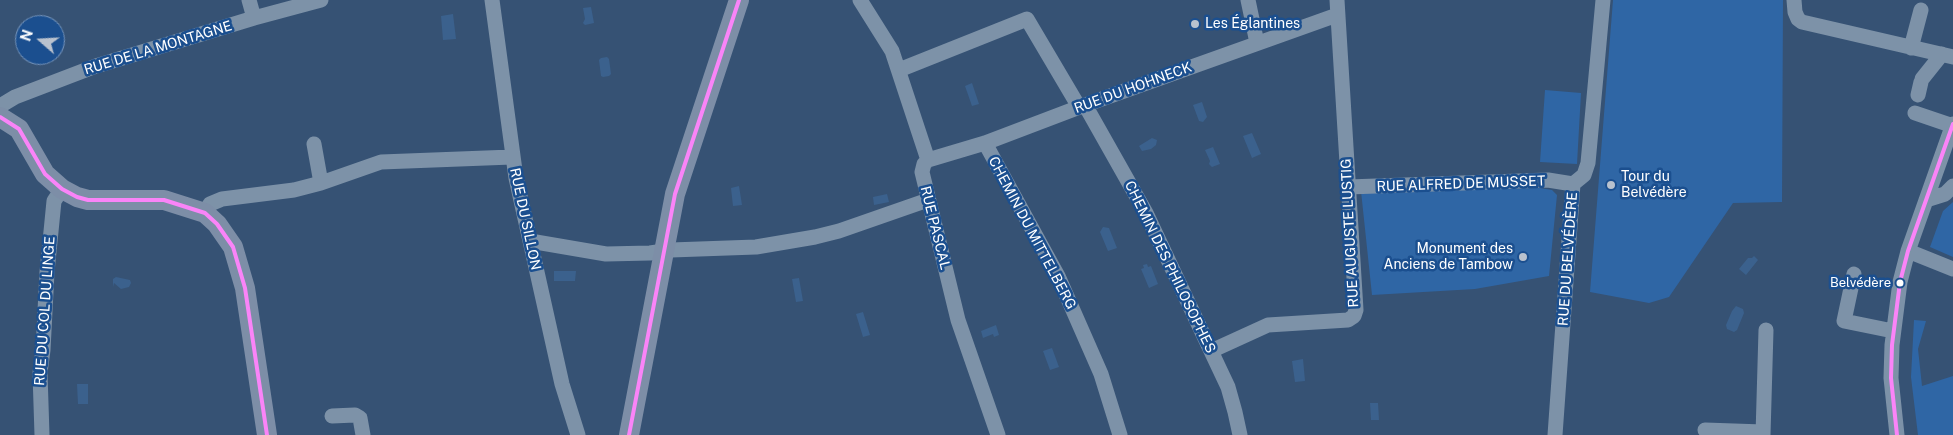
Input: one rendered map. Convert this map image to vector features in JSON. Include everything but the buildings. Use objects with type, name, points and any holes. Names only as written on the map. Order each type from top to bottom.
[{"type":"main road","points":[[629,435],[675,194],[740,0]]},
{"type":"main road","points":[[0,117],[19,129],[45,174],[62,189],[77,197],[88,200],[164,200],[205,213],[218,224],[233,247],[245,288],[266,435]]},
{"type":"street","points":[[249,0],[254,18]]},
{"type":"street","name":"RUE DE LA MONTAGNE","points":[[0,106],[15,97],[96,66],[254,18],[321,0]]},
{"type":"street","name":"RUE DU SILLON","points":[[492,0],[512,157],[562,384],[578,435]]},
{"type":"street","name":"RUE PASCAL","points":[[860,0],[892,51],[928,160],[924,164],[922,172],[958,320],[998,435]]},
{"type":"street","points":[[1248,0],[1256,43]]},
{"type":"street","name":"RUE DU BELVÉDÈRE","points":[[1555,435],[1573,184],[1584,175],[1588,162],[1603,0]]},
{"type":"street","points":[[1794,0],[1795,12],[1798,19],[1802,22],[1947,56]]},
{"type":"street","name":"RUE DU HOHNECK","points":[[928,160],[985,143],[1256,43],[1340,5]]},
{"type":"street","name":"RUE AUGUSTE LUSTIG","points":[[1211,351],[1268,325],[1348,320],[1354,316],[1356,310],[1355,279],[1348,187],[1340,5]]},
{"type":"street","points":[[1911,48],[1921,10]]},
{"type":"street","name":"CHEMIN DES PHILOSOPHES","points":[[899,70],[1027,19],[1146,213],[1228,387],[1236,412],[1240,435]]},
{"type":"street","points":[[1920,85],[1947,56]]},
{"type":"street","points":[[1897,435],[1891,378],[1893,331],[1900,282],[1908,251],[1953,126],[1914,113]]},
{"type":"street","name":"CHEMIN DU MITTELBERG","points":[[985,143],[1058,276],[1101,374],[1120,435]]},
{"type":"street","points":[[314,144],[321,183]]},
{"type":"street","points":[[205,213],[210,204],[222,199],[294,190],[321,183],[381,162],[512,157]]},
{"type":"street","name":"RUE ALFRED DE MUSSET","points":[[1348,187],[1548,180],[1573,184]]},
{"type":"street","points":[[1926,200],[1945,194],[1953,186]]},
{"type":"street","name":"RUE DU COL DU LINGE","points":[[42,435],[40,373],[44,350],[47,272],[54,201],[62,189]]},
{"type":"street","points":[[530,241],[606,254],[756,247],[816,237],[839,231],[928,200]]},
{"type":"street","points":[[1908,251],[1953,268]]},
{"type":"street","points":[[1854,274],[1844,321],[1893,331]]},
{"type":"street","points":[[1705,430],[1763,434],[1766,330]]},
{"type":"street","points":[[332,416],[355,415],[360,418],[363,435]]},
{"type":"shaded area","points":[[1613,0],[1783,0],[1782,202],[1733,203],[1669,297],[1649,303],[1590,292]]},
{"type":"shaded area","points":[[591,7],[594,23],[585,25],[583,23],[585,19],[583,8]]},
{"type":"shaded area","points":[[453,14],[456,39],[443,40],[441,16]]},
{"type":"shaded area","points":[[607,57],[611,74],[603,77],[601,76],[599,60]]},
{"type":"shaded area","points":[[972,83],[979,104],[972,106],[965,86]]},
{"type":"shaded area","points":[[1545,90],[1581,93],[1577,164],[1540,162]]},
{"type":"shaded area","points":[[1202,102],[1207,117],[1203,122],[1199,121],[1193,105]]},
{"type":"shaded area","points":[[1252,133],[1261,154],[1252,158],[1243,136]]},
{"type":"shaded area","points":[[1152,138],[1157,140],[1156,145],[1151,149],[1142,151],[1139,146]]},
{"type":"shaded area","points":[[1213,147],[1220,164],[1212,167],[1209,164],[1210,161],[1205,150]]},
{"type":"shaded area","points":[[739,186],[742,205],[733,206],[731,188]]},
{"type":"shaded area","points":[[1540,188],[1552,190],[1557,195],[1549,276],[1475,289],[1372,295],[1361,191]]},
{"type":"shaded area","points":[[887,194],[889,202],[874,205],[873,197]]},
{"type":"shaded area","points":[[1953,202],[1953,257],[1930,247],[1943,211]]},
{"type":"shaded area","points":[[1103,227],[1109,228],[1117,248],[1108,251],[1100,232]]},
{"type":"shaded area","points":[[1754,256],[1758,260],[1746,275],[1739,269],[1748,258]]},
{"type":"shaded area","points":[[1147,264],[1148,267],[1151,266],[1158,284],[1149,288],[1141,269],[1144,268],[1143,265]]},
{"type":"shaded area","points":[[554,271],[576,271],[575,281],[554,281]]},
{"type":"shaded area","points":[[116,277],[130,280],[129,287],[121,289],[114,283],[113,287],[113,279]]},
{"type":"shaded area","points":[[799,278],[803,301],[796,302],[792,279]]},
{"type":"shaded area","points":[[1736,306],[1743,309],[1744,313],[1737,330],[1734,332],[1727,329],[1726,325]]},
{"type":"shaded area","points":[[863,312],[870,335],[863,337],[856,314]]},
{"type":"shaded area","points":[[1914,320],[1926,321],[1918,349],[1922,386],[1953,376],[1953,435],[1918,435],[1911,377]]},
{"type":"shaded area","points":[[996,325],[999,335],[994,337],[993,334],[983,338],[981,331]]},
{"type":"shaded area","points":[[1052,348],[1059,367],[1050,370],[1043,351]]},
{"type":"shaded area","points":[[1303,359],[1305,381],[1295,382],[1292,361]]},
{"type":"shaded area","points":[[77,384],[88,384],[88,404],[78,404]]},
{"type":"shaded area","points":[[1370,403],[1378,403],[1379,420],[1371,420]]},
{"type":"transit line","points":[[629,435],[675,194],[739,0]]},
{"type":"transit line","points":[[0,117],[19,129],[45,174],[62,189],[77,197],[88,200],[164,200],[205,213],[217,224],[233,247],[245,288],[267,435]]},
{"type":"transit line","points":[[1897,435],[1891,378],[1892,345],[1900,282],[1908,251],[1953,124]]},
{"type":"place","name":"Les Églantines","points":[[1195,24]]},
{"type":"place","name":"Tour du Belvédère","points":[[1611,185]]},
{"type":"place","name":"Monument des Anciens de Tambow","points":[[1523,257]]},
{"type":"place","name":"Belvédère","points":[[1900,283]]}]
